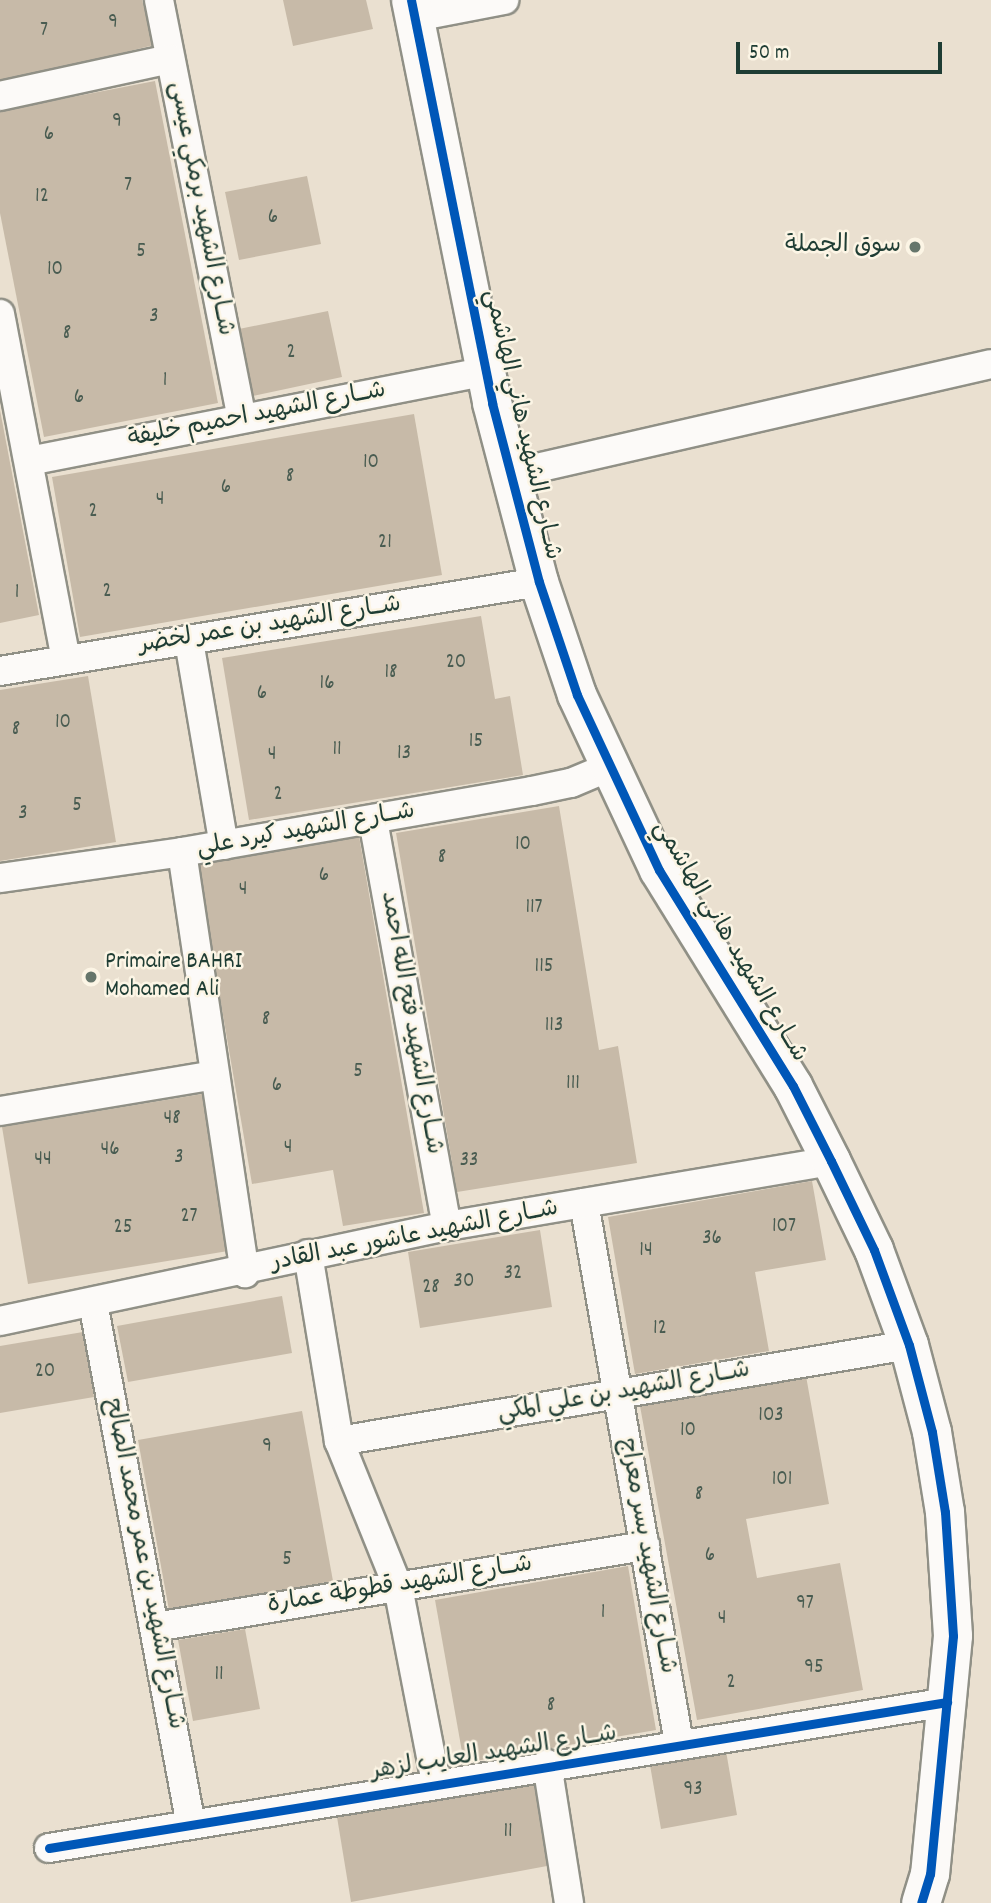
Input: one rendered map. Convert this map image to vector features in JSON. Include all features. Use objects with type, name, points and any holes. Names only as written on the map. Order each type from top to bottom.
[{"type":"street","name":"شــارع الشهيد برمكي عيسى","points":[[159,0],[242,418]]},
{"type":"street","points":[[413,8],[505,0]]},
{"type":"street","name":"شــارع الشهيد هاني الهاشمي","points":[[413,8],[486,371],[539,582],[577,695],[608,767],[659,870],[793,1086],[874,1250],[909,1345],[932,1432],[945,1512],[953,1636],[930,1874],[921,1903]]},
{"type":"street","points":[[0,96],[170,59]]},
{"type":"street","points":[[1,327],[66,659]]},
{"type":"street","points":[[511,474],[991,364]]},
{"type":"street","name":"شــارع الشهيد احميم خليفة","points":[[29,461],[486,371]]},
{"type":"street","name":"شــارع الشهيد بن عمر لخضر","points":[[0,671],[539,582]]},
{"type":"street","points":[[189,640],[223,845]]},
{"type":"street","name":"شــارع الشهيد كيرد علي","points":[[0,878],[182,852],[373,820],[571,783],[608,767]]},
{"type":"street","name":"شــارع الشهيد فتح الله احمد","points":[[373,820],[447,1226]]},
{"type":"street","points":[[182,852],[245,1273]]},
{"type":"street","points":[[0,1111],[214,1075]]},
{"type":"street","name":"شــارع الشهيد عاشور عبد القادر","points":[[2,1313],[93,1303],[245,1273],[308,1254],[447,1226],[831,1161]]},
{"type":"street","name":"شــارع الشهيد بسر معراج","points":[[584,1203],[679,1743]]},
{"type":"street","points":[[308,1254],[339,1441],[398,1587],[436,1782]]},
{"type":"street","name":"شــارع الشهيد بن عمر محمد الصالح","points":[[93,1303],[191,1825]]},
{"type":"street","name":"شــارع الشهيد بن علي المكي","points":[[339,1441],[909,1345]]},
{"type":"street","name":"شــارع الشهيد قطوطة عمارة","points":[[155,1627],[645,1546]]},
{"type":"street","name":"شــارع الشهيد العايب لزهر","points":[[49,1848],[436,1782],[947,1702]]},
{"type":"street","points":[[547,1764],[569,1903]]},
{"type":"building","points":[[0,0],[142,0],[154,45],[0,83]]},
{"type":"building","points":[[283,0],[366,0],[373,29],[293,46]]},
{"type":"building","points":[[155,81],[218,403],[44,437],[0,213],[0,111]]},
{"type":"building","points":[[307,176],[321,244],[239,260],[225,192]]},
{"type":"building","points":[[328,311],[342,377],[253,396],[239,329]]},
{"type":"building","points":[[0,410],[39,615],[0,623]]},
{"type":"building","points":[[414,414],[442,575],[80,637],[52,477]]},
{"type":"building","points":[[481,616],[495,699],[510,696],[523,775],[249,820],[222,658]]},
{"type":"building","points":[[88,676],[116,842],[0,861],[0,690]]},
{"type":"building","points":[[559,806],[599,1050],[618,1046],[637,1163],[457,1192],[396,833]]},
{"type":"building","points":[[359,836],[424,1213],[343,1226],[333,1170],[252,1184],[197,864]]},
{"type":"building","points":[[202,1094],[228,1251],[28,1284],[2,1127]]},
{"type":"building","points":[[812,1181],[826,1260],[755,1272],[769,1351],[635,1374],[608,1217]]},
{"type":"building","points":[[540,1230],[552,1307],[420,1328],[408,1252]]},
{"type":"building","points":[[282,1296],[292,1353],[128,1382],[117,1326]]},
{"type":"building","points":[[83,1332],[94,1397],[0,1413],[0,1346]]},
{"type":"building","points":[[806,1376],[829,1504],[746,1519],[757,1578],[840,1563],[863,1690],[697,1720],[640,1406]]},
{"type":"building","points":[[302,1411],[333,1581],[169,1610],[138,1440]]},
{"type":"building","points":[[628,1566],[656,1730],[464,1763],[435,1600]]},
{"type":"building","points":[[245,1629],[260,1709],[193,1721],[178,1640]]},
{"type":"building","points":[[726,1751],[737,1815],[661,1829],[650,1765]]},
{"type":"building","points":[[534,1785],[547,1866],[351,1902],[337,1817]]},
{"type":"cycle path","points":[[411,0],[492,403],[539,582],[577,695],[659,870],[793,1086],[874,1250],[909,1345],[932,1432],[945,1512],[953,1636],[930,1874],[921,1903]]},
{"type":"cycle path","points":[[49,1848],[947,1702]]},
{"type":"place","name":"سوق الجملة","points":[[915,247]]},
{"type":"place","name":"Primaire BAHRI Mohamed Ali","points":[[91,977]]}]
